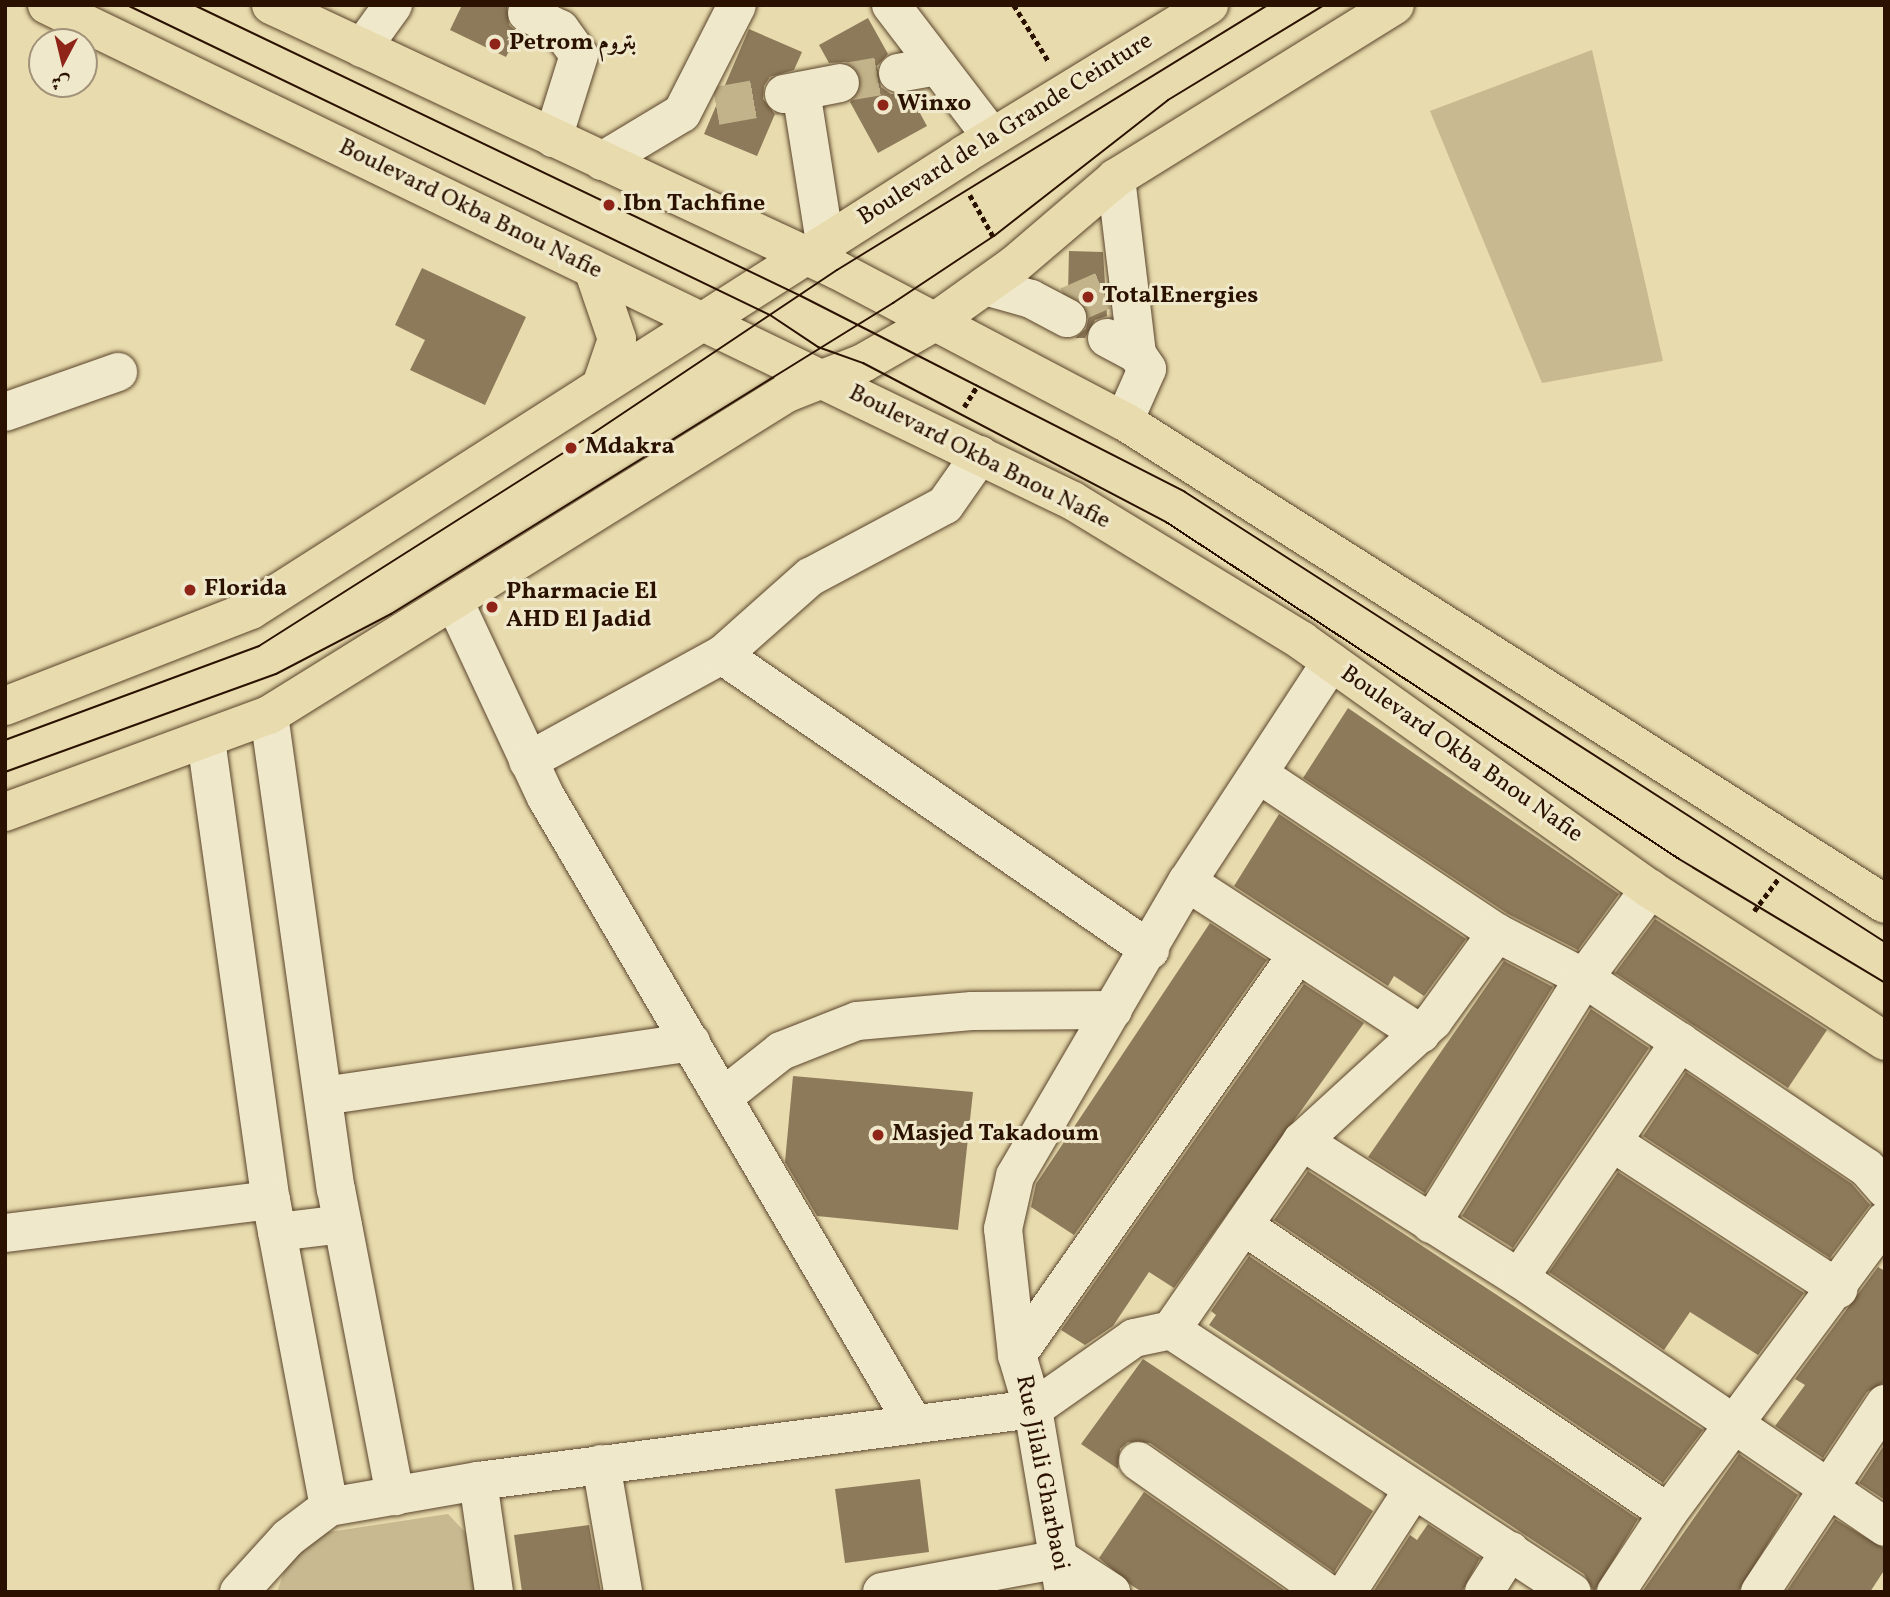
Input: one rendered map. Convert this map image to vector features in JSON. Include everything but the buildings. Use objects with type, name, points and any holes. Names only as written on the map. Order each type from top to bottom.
[{"type":"main road","name":"Boulevard Okba Bnou Nafie","points":[[47,5],[593,268],[697,323],[822,379],[1073,501],[1331,662],[1650,888],[1885,1041]]},
{"type":"main road","points":[[271,5],[602,161],[814,249],[933,323],[1124,421],[1885,904]]},
{"type":"main road","name":"Boulevard de la Grande Ceinture","points":[[5,706],[251,610],[950,163],[1209,5]]},
{"type":"main road","points":[[5,812],[269,715],[455,603],[776,400],[933,323],[999,276],[1116,177],[1395,5]]},
{"type":"main road","points":[[593,268],[617,339],[603,383]]},
{"type":"street","points":[[362,48],[393,5]]},
{"type":"street","points":[[602,161],[699,109],[737,5]]},
{"type":"street","points":[[891,5],[992,137]]},
{"type":"street","points":[[527,13],[560,29],[579,55],[553,138]]},
{"type":"street","points":[[898,73],[937,66]]},
{"type":"street","points":[[814,249],[792,92],[840,83]]},
{"type":"street","points":[[1116,177],[1121,346],[1146,378],[1124,421]]},
{"type":"street","points":[[999,276],[1064,312]]},
{"type":"street","points":[[5,412],[118,372]]},
{"type":"street","points":[[528,761],[722,655],[810,577],[945,505],[980,455]]},
{"type":"street","points":[[455,603],[528,761],[912,1421]]},
{"type":"street","points":[[722,655],[1150,950]]},
{"type":"street","name":"Rue Jilali Gharbaoi","points":[[1062,1576],[1033,1409],[1017,1355],[1003,1228],[1015,1176],[1150,950],[1186,882],[1260,775],[1331,662]]},
{"type":"street","points":[[269,715],[343,1224],[395,1496]]},
{"type":"street","points":[[205,740],[274,1216],[329,1507]]},
{"type":"street","points":[[1260,775],[1497,933],[1584,978],[1867,1168],[1885,1189]]},
{"type":"street","points":[[1186,882],[1421,1034]]},
{"type":"street","points":[[1431,1224],[1584,978],[1650,888]]},
{"type":"street","points":[[239,1592],[288,1538],[329,1507],[478,1481],[912,1421],[1033,1409],[1134,1338],[1171,1330],[1247,1228],[1302,1142],[1421,1034],[1497,933]]},
{"type":"street","points":[[1017,1355],[1297,956]]},
{"type":"street","points":[[723,1097],[781,1051],[857,1021],[972,1011],[1113,1010]]},
{"type":"street","points":[[323,1096],[691,1042]]},
{"type":"street","points":[[1519,1278],[1680,1042]]},
{"type":"street","points":[[1302,1142],[1519,1278],[1885,1527]]},
{"type":"street","points":[[1612,1142],[1838,1289]]},
{"type":"street","points":[[5,1233],[274,1216],[343,1224]]},
{"type":"street","points":[[1616,1592],[1668,1513],[1838,1289],[1885,1221]]},
{"type":"street","points":[[1247,1228],[1668,1513]]},
{"type":"street","points":[[1171,1330],[1572,1592]]},
{"type":"street","points":[[1760,1592],[1885,1404]]},
{"type":"street","points":[[1138,1461],[1325,1592]]},
{"type":"street","points":[[601,1464],[623,1592]]},
{"type":"street","points":[[478,1481],[494,1592]]},
{"type":"street","points":[[1347,1592],[1413,1490]]},
{"type":"street","points":[[1485,1592],[1510,1551]]},
{"type":"street","points":[[882,1592],[1062,1576],[1111,1592]]},
{"type":"path","points":[[1014,5],[1051,66]]},
{"type":"path","points":[[950,163],[999,276]]},
{"type":"path","points":[[945,438],[997,354]]},
{"type":"path","points":[[1731,943],[1800,850]]},
{"type":"shaded area","points":[[1592,50],[1663,361],[1542,383],[1430,111]]},
{"type":"shaded area","points":[[448,1514],[476,1544],[482,1592],[277,1592],[296,1537]]},
{"type":"tunnel","points":[[840,83],[898,73]]},
{"type":"tunnel","points":[[716,106],[784,94]]},
{"type":"tunnel","points":[[1068,306],[1107,289]]},
{"type":"tram line","points":[[127,5],[770,315],[818,347],[863,363],[1166,522],[1679,859],[1885,983]]},
{"type":"tram line","points":[[194,5],[799,295],[1185,492],[1885,942]]},
{"type":"tram line","points":[[5,740],[259,646],[571,448],[837,270],[1268,5]]},
{"type":"tram line","points":[[5,772],[276,674],[391,614],[893,303],[994,236],[1168,100],[1324,5]]},
{"type":"place","name":"Petrom بتروم","points":[[495,44]]},
{"type":"place","name":"Winxo","points":[[883,105]]},
{"type":"place","name":"Ibn Tachfine","points":[[609,205]]},
{"type":"place","name":"TotalEnergies","points":[[1088,297]]},
{"type":"place","name":"Mdakra","points":[[571,448]]},
{"type":"place","name":"Florida","points":[[190,590]]},
{"type":"place","name":"Pharmacie El AHD El Jadid","points":[[492,607]]},
{"type":"place","name":"Masjed Takadoum","points":[[878,1135]]}]
